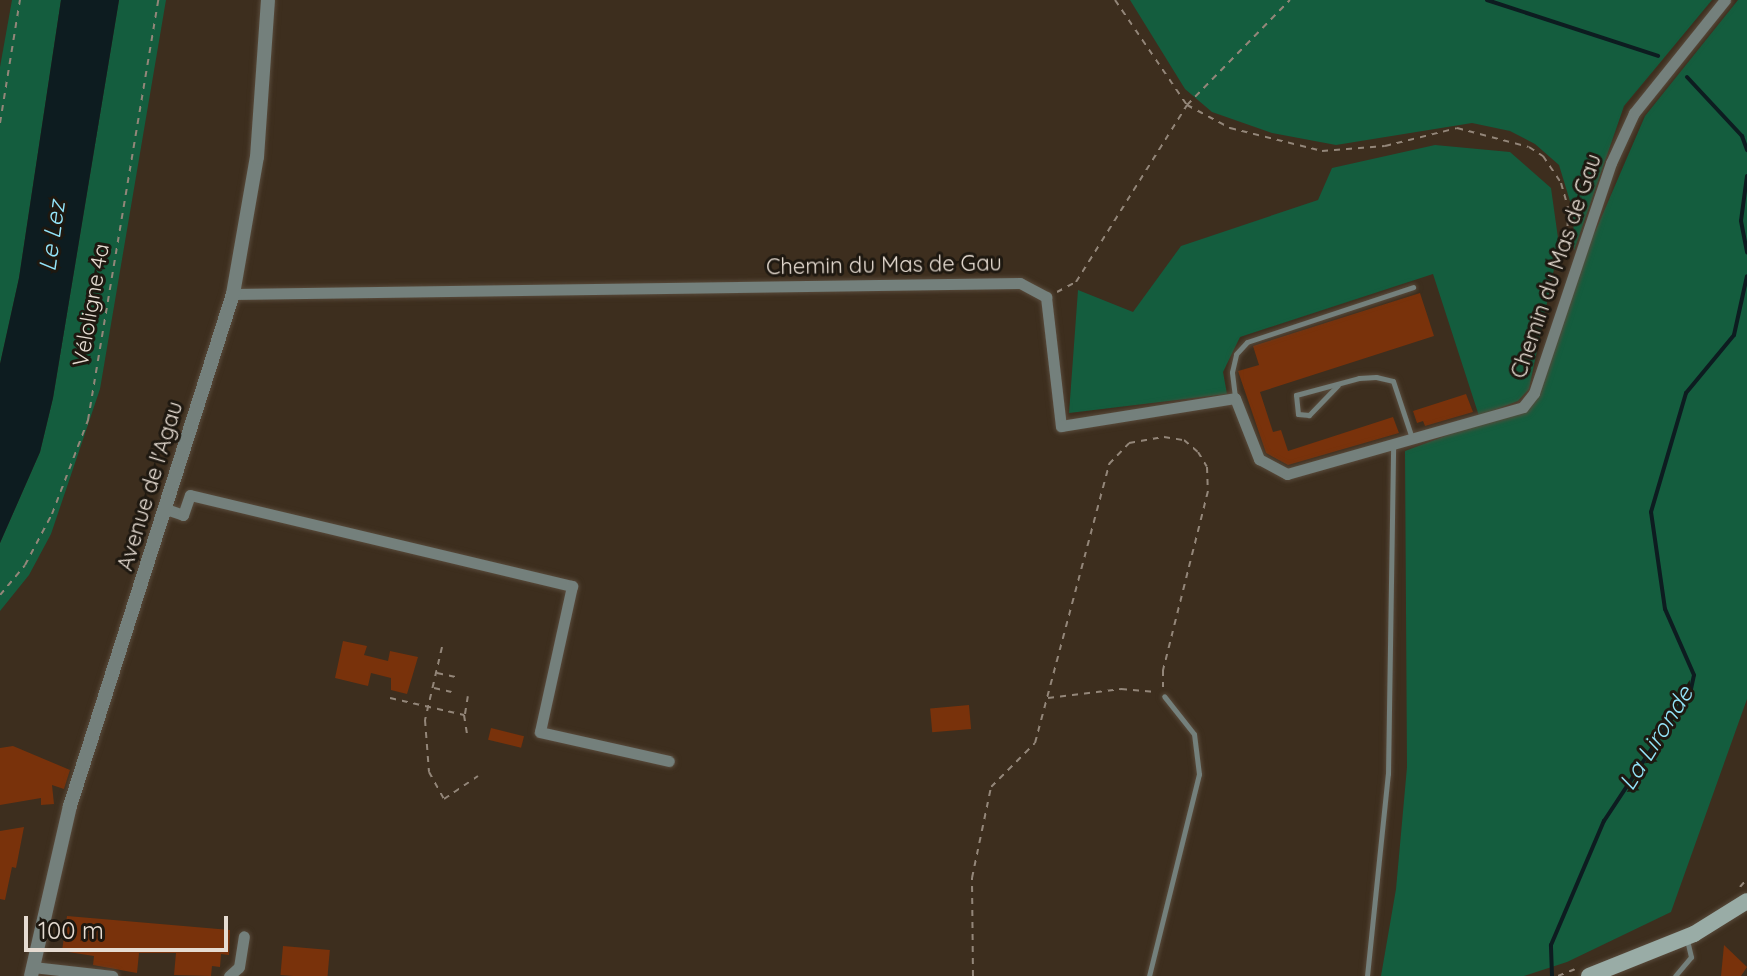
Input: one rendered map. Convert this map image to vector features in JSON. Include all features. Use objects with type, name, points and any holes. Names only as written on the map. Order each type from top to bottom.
[{"type":"main road","points":[[1589,976],[1687,938],[1747,901]]},
{"type":"street","name":"Avenue de l'Agau","points":[[32,971],[70,806],[233,294],[257,157],[268,0]]},
{"type":"street","name":"Chemin du Mas de Gau","points":[[1235,398],[1259,459],[1279,472],[1413,439],[1523,407],[1534,393],[1611,163],[1634,113],[1725,0]]},
{"type":"street","name":"Chemin du Mas de Gau","points":[[233,294],[1020,283],[1046,297]]},
{"type":"street","points":[[1046,297],[1061,426],[1235,398]]},
{"type":"street","points":[[166,509],[183,515],[190,495],[572,586],[540,732],[669,761]]},
{"type":"street","points":[[229,976],[239,967],[244,936]]},
{"type":"street","points":[[32,971],[112,976]]},
{"type":"lane","points":[[1235,398],[1232,372],[1236,354],[1247,342],[1413,287]]},
{"type":"lane","points":[[1338,385],[1309,415],[1298,414],[1293,404],[1296,395],[1359,378],[1393,381],[1413,439]]},
{"type":"lane","points":[[1367,976],[1388,774],[1393,444]]},
{"type":"lane","points":[[1149,976],[1199,774],[1194,734],[1164,696]]},
{"type":"lane","points":[[1675,976],[1691,957],[1687,938]]},
{"type":"path","points":[[0,123],[20,0]]},
{"type":"path","name":"Véloligne 4a","points":[[0,595],[25,565],[52,514],[88,420],[158,0]]},
{"type":"path","points":[[1115,0],[1187,105],[1230,128],[1322,151],[1385,146],[1457,128],[1529,147],[1543,156],[1561,183],[1569,219],[1566,269],[1573,276]]},
{"type":"path","points":[[1046,297],[1076,282],[1187,105],[1290,0]]},
{"type":"path","points":[[973,976],[972,878],[980,822],[991,787],[1035,743],[1109,464],[1129,443],[1164,437],[1184,440],[1198,452],[1207,467],[1208,491],[1163,670],[1164,696]]},
{"type":"path","points":[[442,647],[428,707],[425,755],[444,799],[478,776]]},
{"type":"path","points":[[436,673],[456,677]]},
{"type":"path","points":[[433,688],[452,692]]},
{"type":"path","points":[[1047,698],[1121,689],[1151,689],[1164,696]]},
{"type":"path","points":[[467,735],[464,715],[468,696]]},
{"type":"path","points":[[390,698],[464,715]]},
{"type":"green space","points":[[12,0],[61,0],[19,278],[0,364],[0,67]]},
{"type":"green space","points":[[119,0],[166,0],[100,389],[51,534],[29,575],[0,611],[0,543],[40,452],[53,398]]},
{"type":"green space","points":[[1130,0],[1712,0],[1624,106],[1574,251],[1573,211],[1559,165],[1535,144],[1510,131],[1472,123],[1336,145],[1272,133],[1212,112],[1185,89]]},
{"type":"green space","points":[[1738,0],[1747,0],[1747,699],[1671,912],[1567,962],[1524,976],[1381,976],[1396,889],[1407,767],[1405,451],[1523,407],[1534,393],[1589,230],[1595,232],[1645,116]]},
{"type":"green space","points":[[1435,145],[1510,152],[1551,188],[1559,245],[1529,389],[1518,401],[1479,416],[1433,274],[1240,337],[1223,372],[1227,394],[1069,413],[1078,290],[1133,312],[1181,246],[1318,200],[1332,168]]},
{"type":"water","name":"Le Lez","points":[[61,0],[119,0],[53,398],[40,452],[0,543],[0,364],[19,278]]},
{"type":"building","points":[[1420,293],[1434,336],[1260,392],[1273,432],[1281,430],[1288,451],[1393,417],[1399,433],[1288,465],[1266,453],[1238,371],[1259,365],[1253,346]]},
{"type":"building","points":[[1466,394],[1473,412],[1425,426],[1423,421],[1417,423],[1413,411]]},
{"type":"building","points":[[343,641],[367,646],[364,655],[388,661],[390,651],[418,657],[407,694],[391,690],[391,678],[371,673],[368,686],[335,678]]},
{"type":"building","points":[[969,705],[971,729],[932,732],[930,708]]},
{"type":"building","points":[[491,728],[524,736],[521,748],[488,740]]},
{"type":"building","points":[[13,746],[70,770],[64,789],[52,785],[54,804],[41,805],[41,798],[0,805],[0,748]]},
{"type":"building","points":[[24,827],[16,868],[12,867],[5,900],[0,899],[0,831]]},
{"type":"building","points":[[67,916],[230,930],[229,955],[221,954],[220,967],[212,966],[211,976],[174,975],[176,953],[139,953],[137,973],[93,965],[94,956],[62,951]]},
{"type":"building","points":[[1724,945],[1747,967],[1741,976],[1721,976]]},
{"type":"building","points":[[283,946],[330,950],[328,976],[280,975]]},
{"type":"waterway","points":[[1487,0],[1658,56]]},
{"type":"waterway","points":[[1687,77],[1742,136],[1747,150]]},
{"type":"waterway","name":"La Lironde","points":[[1747,176],[1741,221],[1747,252]]},
{"type":"waterway","name":"La Lironde","points":[[1552,976],[1551,945],[1604,821],[1691,689],[1694,675],[1665,609],[1651,512],[1686,393],[1734,335],[1747,276]]}]
